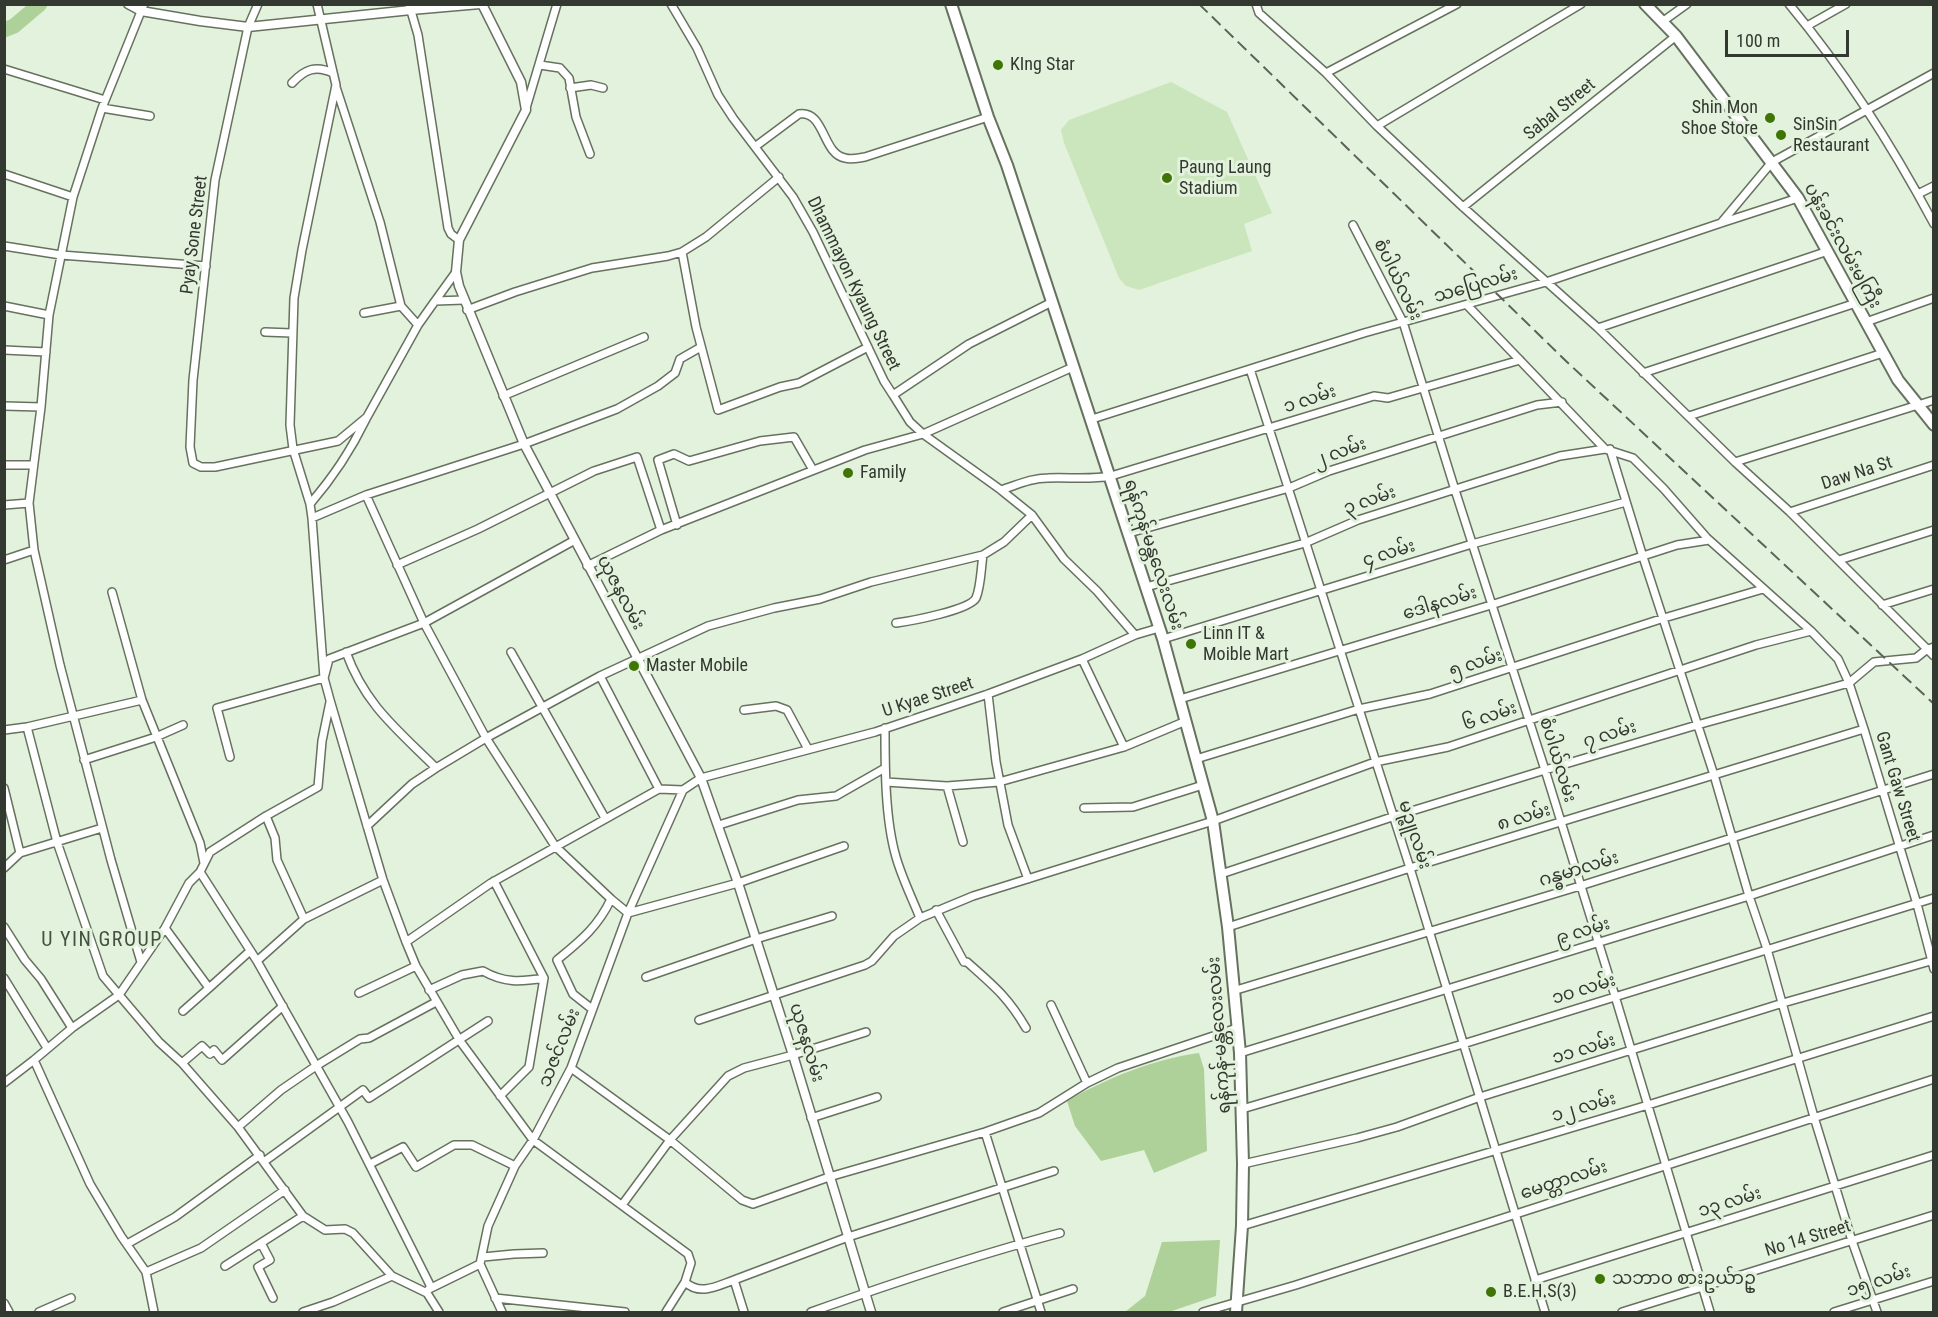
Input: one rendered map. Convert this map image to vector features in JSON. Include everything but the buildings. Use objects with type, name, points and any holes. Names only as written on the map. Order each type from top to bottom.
[{"type":"main road","name":"ရန်ကုန်-မန္တလေးလမ်း","points":[[951,4],[1111,476],[1163,639],[1213,821],[1228,927],[1240,1053],[1243,1164],[1242,1226],[1236,1307]]},
{"type":"main road","name":"ပန်းခင်းလမ်းမကြီး","points":[[1645,4],[1676,36],[1798,198],[1898,380],[1934,425]]},
{"type":"street","points":[[128,4],[200,21],[248,27],[410,7],[481,4],[521,82],[526,110]]},
{"type":"street","name":"Pyay Sone Street","points":[[258,4],[248,27],[215,180],[193,380],[190,447],[193,463],[201,467],[215,467],[294,449]]},
{"type":"street","points":[[317,4],[336,85],[380,222],[401,306],[418,325]]},
{"type":"street","points":[[526,110],[557,4]]},
{"type":"street","name":"Dhammayon Kyaung Street","points":[[671,4],[697,48],[718,95],[779,177],[813,232],[868,347],[910,422],[1032,515],[1064,559],[1097,591],[1135,635]]},
{"type":"street","points":[[1256,4],[1259,13],[1326,73],[1377,126],[1463,207],[1598,328],[1735,462],[1790,512],[1882,605],[1930,648],[1934,656]]},
{"type":"street","points":[[1326,73],[1457,4]]},
{"type":"street","points":[[1377,126],[1581,4]]},
{"type":"street","points":[[1662,22],[1687,4]]},
{"type":"street","points":[[1789,4],[1866,110],[1934,224]]},
{"type":"street","points":[[1807,26],[1846,4]]},
{"type":"street","points":[[410,7],[418,35],[448,228],[451,234],[459,240]]},
{"type":"street","points":[[141,962],[73,717],[34,550],[29,503],[49,315],[73,197],[102,108],[143,8]]},
{"type":"street","name":"Sabal Street","points":[[1463,207],[1676,36]]},
{"type":"street","points":[[540,65],[560,68],[569,78],[576,117],[590,154]]},
{"type":"street","points":[[292,83],[302,72],[315,68],[333,73]]},
{"type":"street","points":[[4,69],[105,100]]},
{"type":"street","points":[[1721,223],[1772,162],[1934,73]]},
{"type":"street","points":[[336,85],[294,298],[290,425],[312,518],[324,678],[383,880],[416,966],[460,1041],[533,1140],[688,1254],[691,1263],[685,1282],[666,1312]]},
{"type":"street","points":[[570,88],[591,85],[603,88]]},
{"type":"street","points":[[102,108],[150,116]]},
{"type":"street","name":"ယုဇနလမ်း","points":[[526,110],[459,240],[456,272],[464,300],[524,444],[701,778],[738,883],[793,1055],[871,1312]]},
{"type":"street","points":[[756,146],[799,114],[805,113],[814,118],[831,148],[837,154],[842,158],[852,159],[865,157],[988,117]]},
{"type":"street","points":[[4,174],[73,197]]},
{"type":"street","points":[[467,310],[592,268],[682,252],[706,237],[779,177]]},
{"type":"street","points":[[1917,194],[1934,186]]},
{"type":"street","name":"သပြေလမ်း","points":[[1092,419],[1404,322],[1546,282],[1798,198]]},
{"type":"street","name":"စံပါယ်လမ်း","points":[[1353,225],[1404,322],[1615,996],[1710,1312]]},
{"type":"street","points":[[4,246],[61,255],[206,266]]},
{"type":"street","points":[[1598,328],[1828,251]]},
{"type":"street","points":[[682,252],[701,347],[718,410],[780,387],[799,383],[868,347]]},
{"type":"street","points":[[310,504],[334,477],[418,325],[456,272]]},
{"type":"street","points":[[1866,322],[1934,298]]},
{"type":"street","points":[[435,301],[464,300]]},
{"type":"street","name":"Dhammayon Kyaung Street","points":[[893,395],[969,344],[1052,302]]},
{"type":"street","points":[[1643,373],[1856,303]]},
{"type":"street","points":[[1467,305],[1607,449],[1714,775],[1767,949],[1814,1117],[1852,1241],[1877,1312]]},
{"type":"street","points":[[4,306],[49,315]]},
{"type":"street","points":[[364,313],[401,306]]},
{"type":"street","points":[[265,332],[292,333]]},
{"type":"street","points":[[503,396],[644,337]]},
{"type":"street","points":[[312,518],[366,495],[524,444],[625,405],[658,386],[675,373],[680,359],[701,347]]},
{"type":"street","points":[[4,350],[46,352]]},
{"type":"street","points":[[1689,416],[1883,353]]},
{"type":"street","name":"၁ လမ်း","points":[[1001,490],[1030,480],[1095,479],[1111,476],[1374,396],[1388,398],[1520,360]]},
{"type":"street","points":[[587,566],[661,531],[865,450],[923,434],[1073,367]]},
{"type":"street","name":"မဉ္ဇူလမ်း","points":[[1250,369],[1392,818],[1410,868],[1445,991],[1480,1097],[1545,1312]]},
{"type":"street","points":[[1735,462],[1934,400]]},
{"type":"street","name":"၂ လမ်း","points":[[1129,533],[1289,488],[1329,471],[1537,405],[1562,402]]},
{"type":"street","points":[[4,406],[41,407]]},
{"type":"street","points":[[294,449],[338,441],[367,417]]},
{"type":"street","points":[[677,525],[658,460],[674,454],[689,461],[702,459],[760,441],[794,437],[813,471]]},
{"type":"street","name":"၃ လမ်း","points":[[1146,587],[1305,543],[1358,520],[1560,456],[1607,449]]},
{"type":"street","name":"Gant Gaw Street","points":[[1607,449],[1633,458],[1709,540],[1838,658],[1864,729],[1933,963]]},
{"type":"street","points":[[397,565],[478,529],[594,471],[637,457],[661,531]]},
{"type":"street","points":[[4,465],[33,465]]},
{"type":"street","name":"Daw Na St","points":[[1790,512],[1934,465]]},
{"type":"street","points":[[366,495],[424,623],[486,738],[555,846],[628,913],[738,883],[843,846]]},
{"type":"street","name":"၄ လမ်း","points":[[1163,639],[1472,544],[1626,502]]},
{"type":"street","points":[[4,506],[29,503]]},
{"type":"street","points":[[367,826],[412,784],[436,768],[600,676],[708,626],[774,608],[820,599],[871,582],[983,555],[1004,542],[1032,515]]},
{"type":"street","points":[[1839,561],[1934,530]]},
{"type":"street","points":[[324,678],[329,659],[424,623],[574,540]]},
{"type":"street","name":"ဒေါနလမ်း","points":[[1180,699],[1491,605],[1677,545],[1709,540]]},
{"type":"street","points":[[4,560],[34,550]]},
{"type":"street","points":[[896,623],[959,610],[971,604],[978,592],[983,555]]},
{"type":"street","name":"၅ လမ်း","points":[[1196,759],[1359,709],[1430,694],[1664,618],[1763,589]]},
{"type":"street","points":[[1882,605],[1934,589]]},
{"type":"street","points":[[112,592],[142,700],[200,843],[204,863]]},
{"type":"street","name":"U Kyae Street","points":[[682,790],[701,778],[885,728],[988,694],[1082,659],[1135,635],[1159,628]]},
{"type":"street","name":"၆ လမ်း","points":[[699,1020],[865,965],[894,936],[936,910],[1213,821],[1375,762],[1448,747],[1756,645],[1811,631]]},
{"type":"street","name":"၇ လမ်း","points":[[1221,874],[1545,770],[1849,683],[1874,662],[1916,658],[1930,648]]},
{"type":"street","points":[[346,652],[355,676],[373,703],[391,726],[436,768]]},
{"type":"street","points":[[511,652],[605,818]]},
{"type":"street","points":[[1082,659],[1124,747]]},
{"type":"street","points":[[600,676],[659,789]]},
{"type":"street","points":[[230,757],[217,708],[324,678]]},
{"type":"street","points":[[988,694],[999,782],[1008,825],[1028,879]]},
{"type":"street","points":[[4,730],[73,717],[142,700]]},
{"type":"street","points":[[4,1083],[72,1028],[119,995],[165,928],[189,883],[200,872],[210,852],[266,816],[318,787],[322,741],[330,700]]},
{"type":"street","points":[[744,710],[776,706],[787,710],[808,749]]},
{"type":"street","points":[[886,782],[947,786],[999,782],[1124,747],[1186,721]]},
{"type":"street","points":[[84,760],[156,737],[183,725]]},
{"type":"street","points":[[27,727],[57,842],[103,976],[159,1042],[182,1064],[238,1127],[303,1216],[325,1230],[345,1229],[354,1233],[392,1276],[429,1290]]},
{"type":"street","points":[[885,728],[885,768],[893,842],[920,918]]},
{"type":"street","name":"၈ လမ်း","points":[[1228,927],[1410,868],[1864,729]]},
{"type":"street","points":[[718,825],[798,800],[836,796],[885,768]]},
{"type":"street","name":"ဂန္ဓမာလမ်း","points":[[1233,992],[1580,886],[1934,774]]},
{"type":"street","points":[[1084,808],[1133,807],[1203,785]]},
{"type":"street","points":[[947,786],[963,842]]},
{"type":"street","points":[[4,788],[20,853]]},
{"type":"street","points":[[406,942],[494,881],[605,818],[659,789],[682,790]]},
{"type":"street","name":"သဇင်လမ်း","points":[[482,1260],[488,1226],[515,1166],[533,1140],[572,1068],[628,913],[682,790]]},
{"type":"street","points":[[266,816],[275,838],[277,860],[304,919]]},
{"type":"street","points":[[4,868],[20,853],[102,828]]},
{"type":"street","name":"၉ လမ်း","points":[[1240,1053],[1749,896],[1934,836]]},
{"type":"street","points":[[200,872],[257,961],[370,1164],[439,1312]]},
{"type":"street","points":[[257,961],[304,919],[383,880]]},
{"type":"street","points":[[494,881],[544,978],[529,1067],[500,1096]]},
{"type":"street","name":"၁၀ လမ်း","points":[[1242,1109],[1463,1044],[1934,898]]},
{"type":"street","points":[[592,1009],[573,994],[557,960],[585,936],[605,911],[611,899]]},
{"type":"street","points":[[936,910],[964,962],[967,962],[999,990],[1013,1005],[1026,1028]]},
{"type":"street","points":[[646,977],[756,939],[832,916]]},
{"type":"street","points":[[4,927],[25,960],[42,979],[72,1028]]},
{"type":"street","points":[[165,928],[208,988]]},
{"type":"street","points":[[183,1011],[250,951]]},
{"type":"street","name":"၁၁ လမ်း","points":[[1243,1164],[1397,1127],[1480,1097],[1783,1004],[1933,963]]},
{"type":"street","points":[[359,993],[416,966]]},
{"type":"street","points":[[429,990],[462,975],[483,971],[494,977],[520,982],[544,978]]},
{"type":"street","points":[[4,978],[47,1048]]},
{"type":"street","points":[[238,1127],[280,1090],[316,1066],[360,1039],[369,1038],[436,1002]]},
{"type":"street","points":[[1051,1005],[1087,1083]]},
{"type":"street","points":[[182,1064],[202,1046],[210,1054],[214,1050],[222,1060],[283,1006]]},
{"type":"street","name":"၁၂ လမ်း","points":[[1242,1226],[1648,1105],[1934,1016]]},
{"type":"street","points":[[127,1244],[176,1217],[363,1090],[369,1098],[488,1022]]},
{"type":"street","points":[[572,1068],[670,1140],[742,1200],[753,1204],[829,1177],[985,1132],[1040,1113],[1087,1083],[1118,1068],[1237,1028]]},
{"type":"street","points":[[622,1205],[670,1140],[728,1076],[744,1068],[866,1032]]},
{"type":"street","points":[[34,1060],[90,1184],[146,1272],[154,1312]]},
{"type":"street","name":"မေတ္တာလမ်း","points":[[1203,1312],[1236,1307],[1296,1284],[1515,1212],[1934,1079]]},
{"type":"street","points":[[811,1118],[878,1097]]},
{"type":"street","points":[[985,1132],[1041,1312]]},
{"type":"street","points":[[370,1164],[403,1147],[416,1167],[454,1145],[472,1145],[515,1166]]},
{"type":"street","name":"၁၃ လမ်း","points":[[1535,1280],[1934,1155]]},
{"type":"street","points":[[685,1282],[696,1290],[708,1289],[848,1237],[1054,1171]]},
{"type":"street","points":[[146,1272],[201,1248],[285,1190]]},
{"type":"street","name":"No 14 Street","points":[[1622,1312],[1934,1215]]},
{"type":"street","points":[[225,1266],[303,1216]]},
{"type":"street","points":[[811,1312],[1060,1233]]},
{"type":"street","points":[[261,1244],[270,1260],[258,1268],[273,1298]]},
{"type":"street","points":[[429,1290],[482,1260],[543,1253]]},
{"type":"street","points":[[482,1260],[502,1312]]},
{"type":"street","points":[[303,1312],[333,1302],[392,1276]]},
{"type":"street","points":[[734,1280],[744,1312]]},
{"type":"street","name":"၁၅ လမ်း","points":[[1834,1312],[1934,1281]]},
{"type":"street","points":[[1003,1312],[1072,1289]]},
{"type":"street","points":[[39,1312],[71,1298]]},
{"type":"street","points":[[495,1298],[625,1312]]},
{"type":"street","points":[[4,1303],[9,1312]]},
{"type":"shaded area","name":"Paung Laung Stadium","points":[[1171,82],[1227,112],[1272,213],[1244,224],[1252,251],[1139,290],[1126,286],[1119,278],[1064,143],[1061,130],[1069,120]]},
{"type":"shaded area","points":[[1199,1053],[1204,1069],[1207,1151],[1154,1173],[1144,1150],[1101,1161],[1075,1126],[1067,1101],[1131,1071],[1165,1060]]},
{"type":"shaded area","points":[[1220,1240],[1216,1296],[1169,1312],[1125,1312],[1145,1296],[1162,1242]]},
{"type":"waterway","points":[[4,30],[14,26],[40,4]]},
{"type":"railway","points":[[1199,4],[1567,362],[1934,704]]},
{"type":"place","name":"KIng Star","points":[[998,65]]},
{"type":"place","name":"Shin Mon Shoe Store","points":[[1770,118]]},
{"type":"place","name":"SinSin Restaurant","points":[[1781,135]]},
{"type":"place","name":"Paung Laung Stadium","points":[[1167,178]]},
{"type":"place","name":"Family","points":[[848,473]]},
{"type":"place","name":"Linn IT & Moible Mart","points":[[1191,644]]},
{"type":"place","name":"Master Mobile","points":[[634,666]]},
{"type":"place","name":"သဘာဝ စားဥယ်ာဥ္","points":[[1600,1279]]},
{"type":"place","name":"B.E.H.S(3)","points":[[1491,1292]]},
{"type":"district","name":"U YIN GROUP","points":[[102,941]]}]
